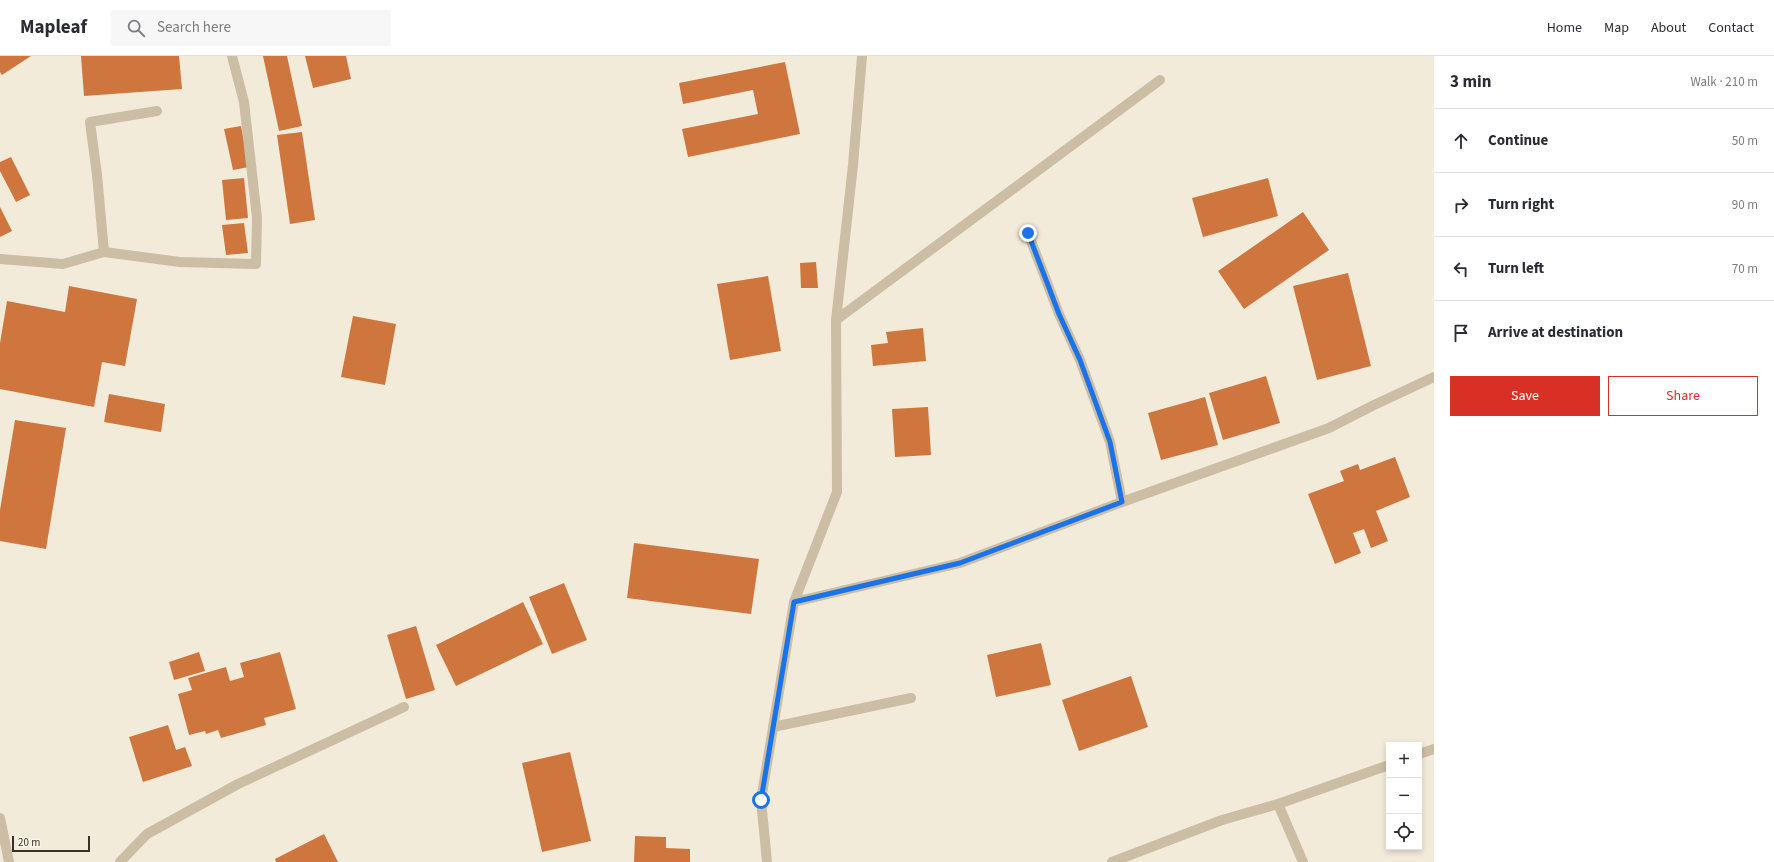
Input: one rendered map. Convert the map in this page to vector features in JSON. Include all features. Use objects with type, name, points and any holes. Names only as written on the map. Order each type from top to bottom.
[{"type":"street","points":[[0,259],[63,264],[104,252],[180,262],[256,264],[257,218],[245,110],[232,56]]},
{"type":"street","points":[[767,862],[761,800],[794,602],[837,492],[836,320],[853,165],[862,56]]},
{"type":"street","points":[[836,320],[1160,80]]},
{"type":"street","points":[[104,252],[90,122],[157,111]]},
{"type":"street","points":[[1028,233],[1059,314],[1080,360],[1110,442],[1122,502]]},
{"type":"street","points":[[794,602],[960,563],[1122,502],[1329,428],[1434,377]]},
{"type":"street","points":[[773,727],[911,698]]},
{"type":"street","points":[[120,862],[147,834],[161,826],[238,784],[404,707]]},
{"type":"street","points":[[1422,753],[1434,748]]},
{"type":"street","points":[[1112,862],[1222,820],[1278,804],[1386,766]]},
{"type":"street","points":[[1278,804],[1303,862]]},
{"type":"street","points":[[0,818],[9,862]]},
{"type":"building","points":[[0,56],[31,56],[2,75],[0,72]]},
{"type":"building","points":[[81,56],[179,56],[182,89],[84,96]]},
{"type":"building","points":[[263,56],[287,56],[302,126],[279,131]]},
{"type":"building","points":[[305,56],[346,56],[351,79],[313,88]]},
{"type":"building","points":[[785,62],[800,134],[688,157],[682,129],[758,114],[753,90],[683,104],[679,83]]},
{"type":"building","points":[[241,126],[249,167],[233,170],[224,129]]},
{"type":"building","points":[[302,132],[315,220],[290,224],[277,135]]},
{"type":"building","points":[[11,157],[30,195],[16,202],[0,171],[0,162]]},
{"type":"building","points":[[244,178],[248,218],[226,220],[222,180]]},
{"type":"building","points":[[1268,178],[1278,216],[1203,237],[1192,198]]},
{"type":"building","points":[[0,207],[12,231],[0,237]]},
{"type":"building","points":[[1303,212],[1329,250],[1244,309],[1218,271]]},
{"type":"building","points":[[244,223],[248,253],[226,255],[222,225]]},
{"type":"building","points":[[816,262],[818,288],[801,288],[800,263]]},
{"type":"building","points":[[1348,273],[1371,366],[1317,380],[1293,286]]},
{"type":"building","points":[[768,276],[781,351],[730,360],[717,284]]},
{"type":"building","points":[[69,286],[137,299],[125,366],[102,362],[94,407],[0,389],[0,343],[7,301],[65,312]]},
{"type":"building","points":[[353,316],[396,324],[385,385],[341,377]]},
{"type":"building","points":[[923,328],[926,361],[873,366],[871,345],[888,343],[886,332]]},
{"type":"building","points":[[1266,376],[1280,423],[1223,440],[1209,393]]},
{"type":"building","points":[[109,394],[165,404],[161,432],[104,422]]},
{"type":"building","points":[[1205,397],[1218,445],[1161,460],[1148,413]]},
{"type":"building","points":[[928,407],[931,455],[895,457],[892,409]]},
{"type":"building","points":[[15,420],[66,428],[46,549],[0,541],[0,510]]},
{"type":"building","points":[[1395,457],[1410,497],[1376,511],[1388,541],[1371,548],[1364,529],[1353,533],[1361,553],[1335,564],[1308,494],[1344,481],[1340,471],[1358,464],[1360,470]]},
{"type":"building","points":[[634,543],[759,559],[751,614],[627,598]]},
{"type":"building","points":[[564,583],[587,640],[552,654],[529,597]]},
{"type":"building","points":[[523,602],[543,644],[456,686],[436,645]]},
{"type":"building","points":[[416,626],[435,690],[406,699],[387,635]]},
{"type":"building","points":[[1041,643],[1051,685],[996,697],[987,655]]},
{"type":"building","points":[[199,652],[205,671],[174,680],[169,662]]},
{"type":"building","points":[[280,652],[296,709],[264,718],[266,725],[221,738],[218,730],[206,734],[205,731],[189,735],[178,694],[192,690],[188,678],[226,667],[230,681],[244,677],[240,663]]},
{"type":"building","points":[[1131,676],[1148,727],[1079,751],[1062,700]]},
{"type":"building","points":[[168,725],[176,750],[185,747],[192,766],[143,782],[129,737]]},
{"type":"building","points":[[570,752],[591,841],[542,852],[522,763]]},
{"type":"building","points":[[324,834],[338,862],[276,862],[275,859]]},
{"type":"building","points":[[635,836],[666,837],[666,848],[690,849],[690,862],[634,862]]},
{"type":"route","points":[[761,800],[794,602],[960,563],[1122,502],[1110,442],[1080,360],[1059,314],[1028,233]]}]
